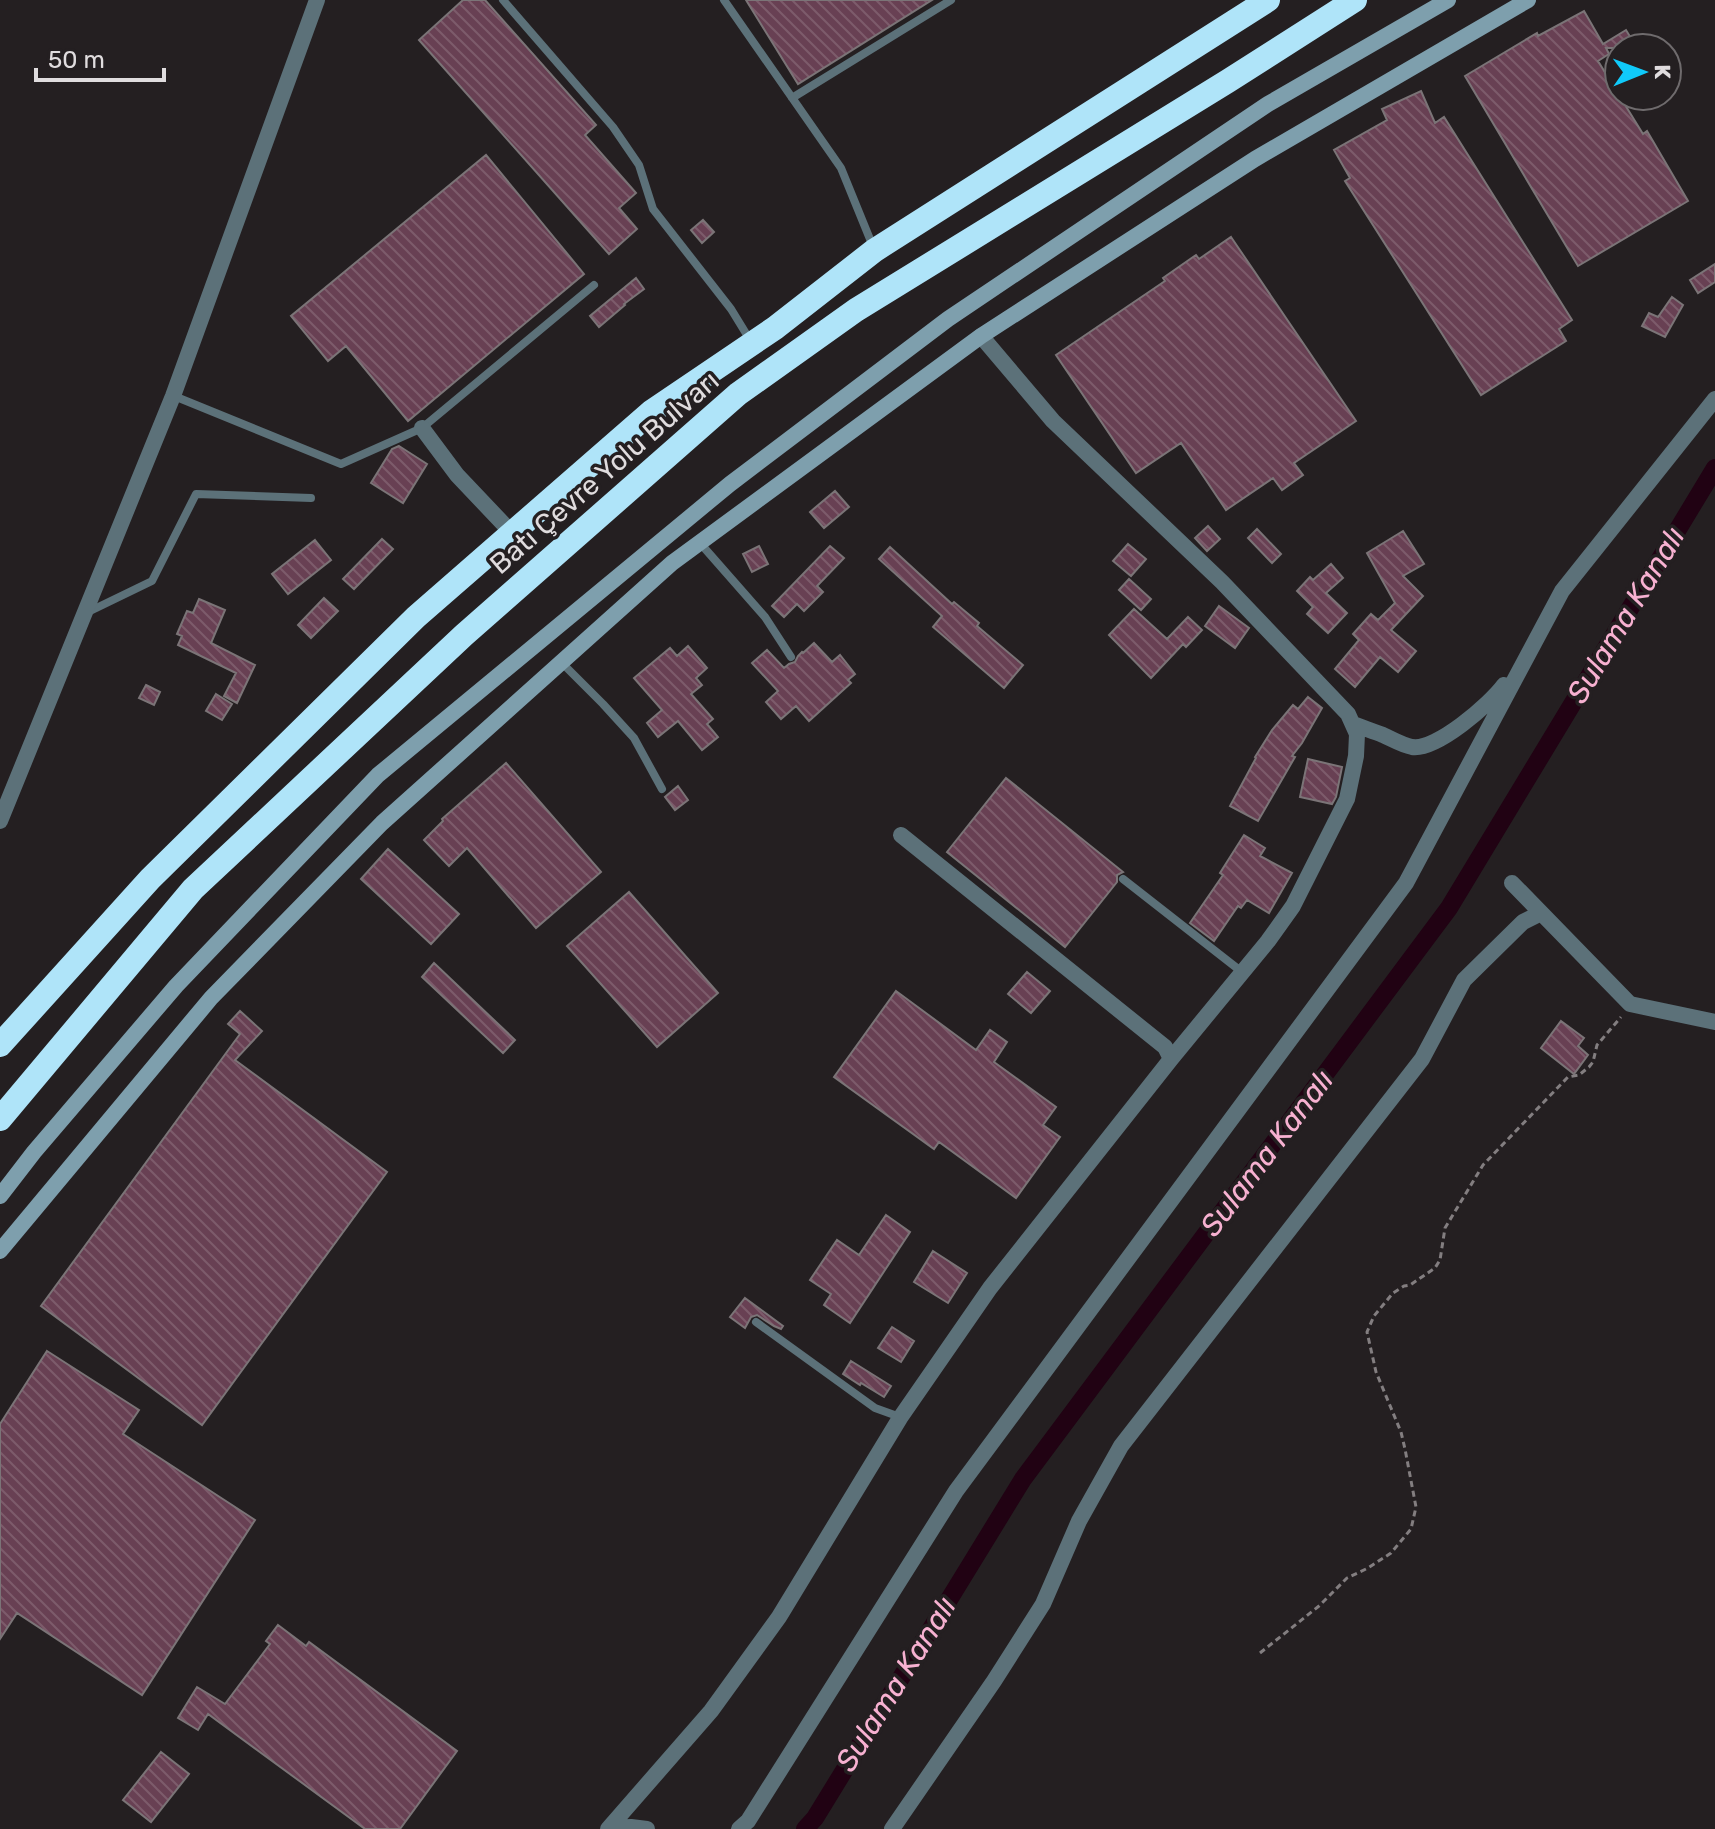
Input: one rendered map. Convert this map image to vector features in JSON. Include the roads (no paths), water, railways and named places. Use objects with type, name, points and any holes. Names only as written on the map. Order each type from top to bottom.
[{"type":"highway","name":"Batı Çevre Yolu Bulvarı","points":[[0,1045],[172,857],[416,617],[651,412],[775,328],[875,250],[1268,0]]},
{"type":"highway","name":"Batı Çevre Yolu Bulvarı","points":[[0,1119],[193,889],[464,635],[738,394],[856,310],[1355,0]]},
{"type":"main road","points":[[0,1196],[176,986],[378,775],[730,484],[948,319],[1268,104],[1448,0]]},
{"type":"main road","points":[[0,1251],[211,998],[382,823],[672,563],[981,336],[1255,159],[1528,0]]},
{"type":"street","points":[[0,821],[173,396],[317,0]]},
{"type":"street","points":[[609,1828],[711,1711],[779,1617],[900,1418],[990,1288],[1293,906],[1347,799],[1357,734],[1348,714],[1222,582],[1053,421],[981,336]]},
{"type":"street","points":[[739,1829],[748,1821],[956,1491],[1406,883],[1562,591],[1715,399]]},
{"type":"street","points":[[422,428],[457,475],[512,533]]},
{"type":"street","points":[[1353,724],[1410,747],[1435,743],[1496,696],[1534,645]]},
{"type":"street","points":[[901,835],[1165,1047],[1171,1059]]},
{"type":"street","points":[[1512,883],[1630,1004],[1715,1022]]},
{"type":"street","points":[[892,1829],[1043,1604],[1079,1521],[1121,1446],[1422,1059],[1464,980],[1523,922],[1541,913]]},
{"type":"street","points":[[609,1828],[647,1829]]},
{"type":"lane","points":[[503,0],[613,127],[639,165],[653,209],[731,309],[752,344]]},
{"type":"lane","points":[[724,0],[841,168],[875,250]]},
{"type":"lane","points":[[792,98],[951,0]]},
{"type":"lane","points":[[173,396],[341,464],[422,428],[594,285]]},
{"type":"lane","points":[[85,613],[152,581],[196,494],[311,498]]},
{"type":"lane","points":[[700,543],[765,617],[791,657]]},
{"type":"lane","points":[[561,662],[634,738],[662,789]]},
{"type":"lane","points":[[1123,879],[1242,972]]},
{"type":"lane","points":[[756,1322],[875,1408],[900,1418]]},
{"type":"waterway","name":"Sulama Kanalı","points":[[805,1829],[815,1818],[1023,1479],[1449,908],[1715,468]]}]
